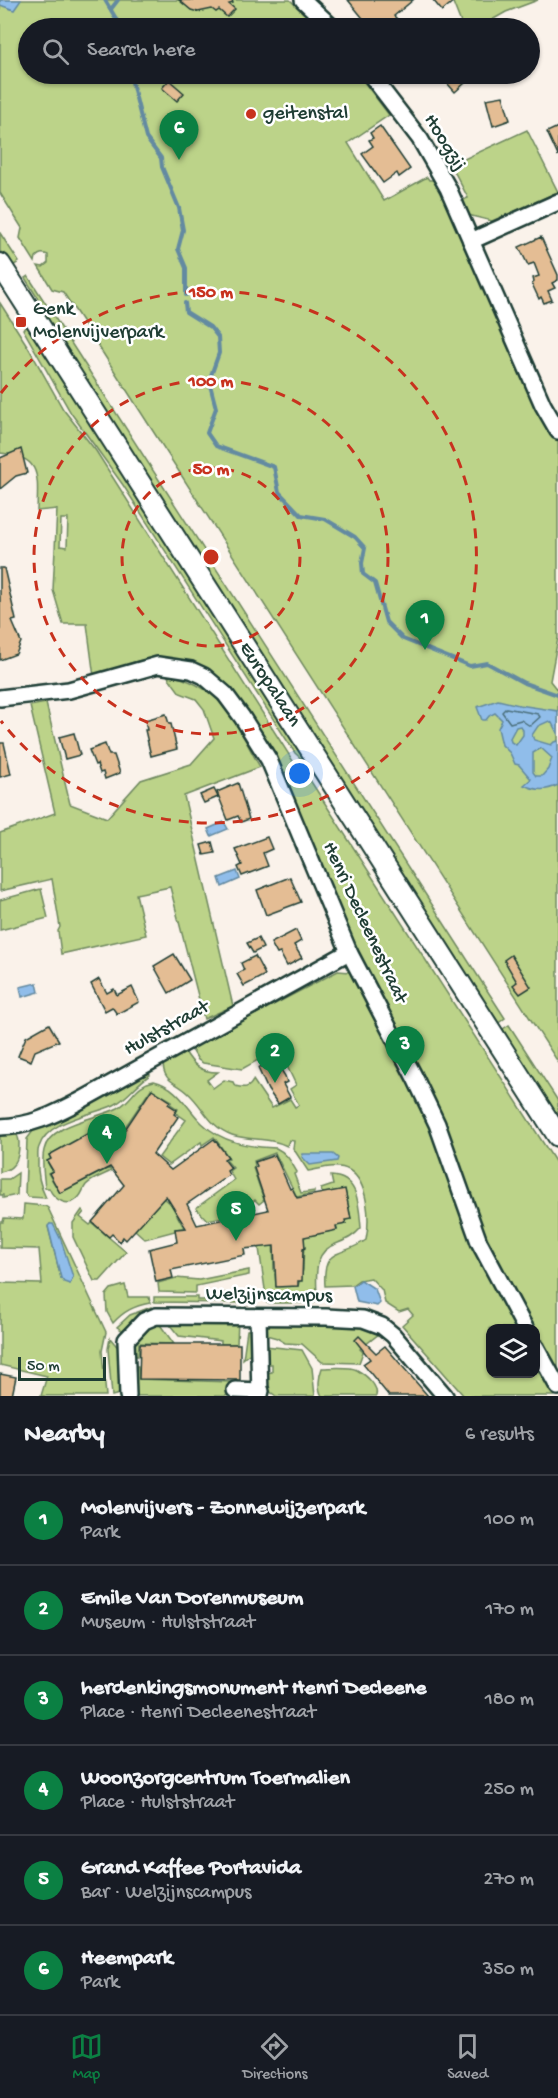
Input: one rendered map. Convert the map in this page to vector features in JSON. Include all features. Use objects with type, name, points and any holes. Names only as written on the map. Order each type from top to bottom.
[{"type":"main road","name":"Europalaan","points":[[0,264],[558,1136]]},
{"type":"street","points":[[303,0],[322,18]]},
{"type":"street","name":"Hoogzij","points":[[378,84],[420,139],[448,188],[543,405],[558,431]]},
{"type":"street","points":[[471,241],[558,202]]},
{"type":"street","name":"Henri Decleenestraat","points":[[0,698],[69,690],[158,665],[191,670],[204,676],[225,694],[269,760],[350,952],[416,1078],[447,1150],[479,1242],[522,1324]]},
{"type":"street","name":"Hulststraat","points":[[0,1127],[20,1126],[43,1120],[350,952]]},
{"type":"street","name":"Welzijnscampus","points":[[128,1396],[126,1340],[144,1321],[156,1316],[363,1319],[382,1326],[393,1335],[445,1396]]},
{"type":"street","points":[[235,1390],[260,1394],[258,1317]]},
{"type":"street","points":[[540,1354],[558,1387]]},
{"type":"green space","points":[[0,0],[290,0],[309,18],[18,18],[18,84],[366,84],[389,115],[348,143],[384,201],[427,177],[429,180],[436,180],[465,242],[462,243],[558,442],[558,638],[550,681],[558,691],[558,1062],[63,292],[52,289],[38,266],[43,267],[48,263],[48,255],[39,255],[35,262],[20,238],[22,228],[0,193]]},
{"type":"green space","points":[[452,0],[538,0],[496,18],[459,18]]},
{"type":"green space","points":[[527,130],[558,192],[492,221],[468,215],[461,201],[468,198],[451,165]]},
{"type":"green space","points":[[0,233],[19,262],[11,267],[0,251]]},
{"type":"green space","points":[[28,276],[505,1018],[496,1025],[47,326],[40,306],[42,305],[25,278]]},
{"type":"green space","points":[[0,303],[63,409],[96,451],[293,761],[289,770],[282,775],[257,727],[237,699],[211,676],[195,667],[165,658],[151,658],[94,677],[87,624],[63,624],[53,590],[57,509],[37,511],[38,488],[35,470],[24,458],[0,453]],"holes":[[[61,519],[68,519],[67,547],[60,546]]]},
{"type":"green space","points":[[27,327],[37,335],[34,337],[309,766],[295,753],[123,485],[71,413],[23,329]]},
{"type":"green space","points":[[166,674],[201,687],[214,697],[234,721],[260,767],[184,796],[233,1006],[204,1019],[170,887],[136,894],[146,935],[61,954],[58,931],[60,927],[52,879],[0,891],[0,833],[55,813],[30,706],[46,703],[70,804],[107,818],[141,780],[191,764],[214,738],[204,709],[196,699],[180,693]]},
{"type":"green space","points":[[299,769],[310,780],[558,1166],[558,1371],[540,1336],[540,1324],[534,1324],[488,1247],[442,1115],[353,943],[284,783]]},
{"type":"green space","points":[[41,889],[48,918],[0,930],[0,900]]},
{"type":"green space","points":[[338,971],[350,972],[360,982],[408,1075],[516,1324],[486,1324],[486,1378],[540,1378],[540,1370],[554,1396],[464,1396],[402,1325],[413,1315],[408,1309],[399,1312],[385,1303],[382,1290],[371,1278],[359,1280],[352,1285],[325,1286],[325,1273],[330,1259],[366,1240],[368,1213],[364,1192],[356,1176],[349,1170],[339,1167],[308,1171],[293,1148],[294,1141],[289,1140],[287,1146],[274,1141],[239,1137],[224,1131],[212,1122],[194,1098],[168,1078],[163,1062],[184,1050],[198,1067],[206,1071],[218,1072],[207,1080],[213,1088],[224,1080],[233,1082],[235,1086],[243,1087],[250,1085],[253,1080],[272,1108],[290,1099],[295,1107],[299,1105],[290,1089],[296,1085],[286,1064],[291,1056],[287,1052],[282,1059],[279,1056],[267,1055],[242,1069],[203,1063],[198,1060],[191,1048]]},
{"type":"green space","points":[[509,1025],[558,1101],[558,1121],[500,1031]]},
{"type":"green space","points":[[148,1067],[150,1075],[119,1102],[60,1124],[51,1130],[38,1150],[38,1171],[46,1198],[28,1197],[25,1193],[27,1139],[36,1127]]},
{"type":"green space","points":[[154,1081],[176,1093],[202,1123],[218,1135],[237,1143],[276,1148],[283,1152],[297,1172],[294,1174],[301,1193],[314,1191],[314,1193],[297,1197],[275,1153],[254,1161],[253,1168],[264,1200],[259,1204],[255,1200],[234,1215],[207,1220],[196,1208],[234,1180],[229,1171],[233,1168],[226,1160],[229,1158],[214,1137],[202,1145],[201,1142],[169,1165],[159,1157],[186,1120],[176,1113],[178,1109],[170,1104],[172,1101],[151,1089],[115,1142],[110,1144],[101,1126],[49,1155],[51,1159],[47,1161],[52,1171],[48,1173],[60,1193],[109,1168],[111,1171],[88,1183],[75,1201],[62,1202],[49,1188],[45,1188],[43,1155],[48,1141],[55,1134],[75,1123],[118,1108],[142,1086]]},
{"type":"green space","points":[[0,1132],[15,1133],[19,1144],[15,1162],[9,1169],[0,1172]]},
{"type":"green space","points":[[18,1173],[17,1195],[3,1198],[3,1195],[0,1195],[0,1179],[9,1179]]},
{"type":"green space","points":[[331,1176],[347,1181],[352,1187],[358,1202],[361,1228],[351,1237],[323,1252],[317,1266],[317,1299],[314,1303],[267,1303],[259,1248],[273,1238],[274,1271],[279,1271],[275,1274],[276,1286],[298,1286],[303,1270],[304,1237],[337,1230],[336,1226],[346,1224],[345,1220],[351,1219],[345,1190],[322,1193],[321,1189],[333,1185]]},
{"type":"green space","points":[[164,1198],[171,1204],[184,1228],[145,1239],[135,1230]]},
{"type":"green space","points":[[24,1204],[48,1208],[106,1332],[102,1351],[106,1396],[41,1396],[47,1376],[0,1365],[0,1283],[42,1284],[39,1249],[0,1248],[0,1222],[3,1222],[4,1218],[23,1219]],"holes":[[[50,1224],[73,1277],[61,1278],[48,1227]]]},
{"type":"green space","points":[[82,1210],[84,1212],[80,1217],[90,1225],[92,1223],[126,1252],[100,1281],[94,1281],[73,1237],[73,1223]]},
{"type":"green space","points":[[249,1270],[249,1275],[196,1286],[196,1293],[159,1292],[158,1283],[176,1278],[199,1280]]},
{"type":"green space","points":[[125,1285],[128,1297],[149,1297],[150,1303],[130,1310],[113,1323],[107,1312],[106,1295],[111,1289]]},
{"type":"green space","points":[[215,1292],[238,1294],[238,1303],[154,1302],[154,1297],[197,1297],[197,1300],[214,1300]]},
{"type":"green space","points":[[151,1307],[152,1313],[128,1329],[123,1331],[117,1327],[130,1315]]},
{"type":"green space","points":[[165,1319],[238,1320],[237,1344],[221,1344],[221,1341],[179,1336]]},
{"type":"green space","points":[[266,1321],[365,1323],[381,1335],[379,1334],[360,1349],[363,1352],[359,1363],[322,1362],[302,1344],[285,1343],[266,1335]]},
{"type":"green space","points":[[158,1322],[174,1344],[139,1343],[138,1356],[131,1356],[134,1344],[140,1335],[147,1327]]},
{"type":"green space","points":[[247,1330],[253,1330],[254,1350],[243,1359]]},
{"type":"green space","points":[[110,1338],[120,1350],[123,1393],[112,1396],[108,1349]]},
{"type":"green space","points":[[265,1346],[302,1350],[312,1368],[315,1396],[276,1396],[265,1388],[265,1373],[272,1372],[272,1364],[265,1364]]},
{"type":"green space","points":[[132,1366],[138,1366],[139,1379],[232,1382],[235,1396],[134,1396]]},
{"type":"green space","points":[[322,1368],[357,1370],[374,1385],[376,1396],[322,1396],[319,1382]]},
{"type":"water","points":[[0,0],[21,0],[14,10],[0,5]]},
{"type":"water","points":[[498,700],[558,711],[558,735],[549,721],[538,726],[532,735],[534,740],[551,745],[558,741],[558,785],[541,790],[524,785],[531,779],[519,765],[515,764],[510,753],[502,745],[498,728],[502,720],[495,713],[486,720],[482,720],[477,707]],"holes":[[[520,726],[523,735],[516,745],[511,742],[510,738],[516,727]],[[541,748],[552,758],[548,769],[542,776],[536,776],[533,772],[533,753]]]},
{"type":"water","points":[[224,822],[228,829],[211,836],[208,829]]},
{"type":"water","points":[[237,871],[240,879],[222,887],[219,878]]},
{"type":"water","points":[[37,983],[39,992],[22,997],[20,987]]},
{"type":"water","points":[[303,1154],[333,1154],[338,1158],[337,1161],[310,1165],[302,1157]]},
{"type":"water","points":[[53,1224],[61,1240],[73,1277],[70,1284],[61,1278],[48,1226]]},
{"type":"water","points":[[361,1280],[375,1289],[380,1303],[377,1306],[357,1302],[353,1286]]},
{"type":"building","points":[[179,0],[232,0],[233,3],[229,4],[235,9],[227,17],[219,10],[198,12],[191,10]]},
{"type":"building","points":[[348,0],[413,0],[394,16],[396,18],[363,18]]},
{"type":"building","points":[[433,0],[455,0],[442,11]]},
{"type":"building","points":[[166,84],[174,84],[184,93],[177,101],[162,88]]},
{"type":"building","points":[[448,84],[464,84],[455,92]]},
{"type":"building","points":[[503,96],[510,120],[493,126],[486,99]]},
{"type":"building","points":[[380,126],[410,169],[399,177],[397,173],[383,183],[362,154],[373,146],[369,140],[373,138],[370,133]]},
{"type":"building","points":[[558,127],[558,156],[547,132]]},
{"type":"building","points":[[541,237],[558,275],[558,280],[552,283],[555,288],[548,291],[552,300],[544,303],[541,297],[539,299],[532,284],[533,278],[539,276],[534,263],[528,265],[519,247]]},
{"type":"building","points":[[21,449],[27,473],[16,476],[0,489],[0,458]]},
{"type":"building","points":[[0,568],[4,568],[16,620],[12,621],[21,642],[16,654],[0,660]]},
{"type":"building","points":[[166,714],[177,749],[151,756],[145,720]]},
{"type":"building","points":[[74,733],[80,755],[65,759],[59,737]]},
{"type":"building","points":[[0,743],[4,743],[11,774],[0,777]]},
{"type":"building","points":[[105,744],[109,755],[114,755],[120,773],[105,779],[103,772],[100,773],[97,764],[95,765],[89,750]]},
{"type":"building","points":[[238,783],[249,819],[241,822],[238,816],[228,820],[217,792]]},
{"type":"building","points":[[214,789],[218,797],[204,803],[200,795]]},
{"type":"building","points":[[267,837],[272,849],[263,853],[268,866],[242,876],[238,867],[242,865],[235,849]]},
{"type":"building","points":[[212,842],[215,853],[204,855],[201,845]]},
{"type":"building","points":[[290,877],[301,902],[266,915],[257,890]]},
{"type":"building","points":[[296,930],[301,941],[294,945],[302,958],[287,966],[271,943]]},
{"type":"building","points":[[258,938],[263,948],[253,953],[247,943]]},
{"type":"building","points":[[174,954],[190,980],[169,993],[154,966]]},
{"type":"building","points":[[511,955],[531,987],[520,994],[513,985],[517,982],[504,960]]},
{"type":"building","points":[[255,956],[265,975],[244,986],[237,974],[244,970],[241,963]]},
{"type":"building","points":[[99,979],[107,993],[114,989],[117,995],[132,987],[139,1002],[117,1014],[112,1007],[105,1011],[91,984]]},
{"type":"building","points":[[49,1024],[59,1041],[35,1051],[31,1061],[18,1056],[26,1037]]},
{"type":"building","points":[[269,1062],[273,1068],[278,1065],[287,1082],[283,1084],[290,1097],[278,1104],[268,1090],[258,1068]]},
{"type":"building","points":[[152,1089],[170,1101],[168,1104],[177,1110],[174,1114],[178,1117],[153,1154],[171,1170],[214,1139],[228,1157],[224,1159],[231,1168],[227,1171],[229,1175],[187,1204],[197,1225],[268,1210],[254,1168],[257,1166],[255,1162],[275,1155],[290,1189],[292,1188],[297,1198],[345,1189],[351,1219],[345,1220],[346,1224],[336,1226],[337,1230],[304,1237],[302,1281],[298,1281],[298,1286],[276,1287],[274,1246],[244,1249],[245,1255],[171,1270],[173,1278],[156,1282],[149,1249],[177,1242],[175,1229],[186,1228],[166,1196],[126,1240],[123,1237],[120,1242],[112,1234],[109,1237],[92,1222],[124,1185],[110,1167],[60,1193],[49,1173],[53,1171],[47,1161],[51,1159],[49,1155],[100,1127],[112,1149]]},
{"type":"building","points":[[359,1336],[376,1353],[385,1346],[428,1396],[389,1396],[363,1364],[370,1359],[355,1340]]},
{"type":"building","points":[[140,1344],[240,1344],[240,1380],[139,1379]]},
{"type":"building","points":[[0,1374],[16,1377],[12,1396],[0,1396]]},
{"type":"waterway","points":[[105,0],[116,18]]},
{"type":"waterway","points":[[111,9],[118,0]]},
{"type":"waterway","points":[[132,84],[146,138],[161,158],[162,167],[179,208],[183,230],[178,249],[186,268],[186,295]]},
{"type":"waterway","points":[[185,303],[186,312],[210,327],[218,337],[219,353],[209,381],[216,408],[207,433],[216,446],[274,467],[279,492],[301,515],[325,519],[355,537],[365,548],[362,563],[363,574],[375,583],[386,622],[403,639],[470,666],[487,663],[524,683],[558,695]]},
{"type":"place","name":"geitenstal","points":[[251,114]]},
{"type":"place","name":"Heempark","points":[[179,160]]},
{"type":"place","name":"Genk Molenvijverpark","points":[[21,322]]},
{"type":"place","name":"Molenvijvers - Zonnewijzerpark","points":[[425,650]]},
{"type":"place","name":"herdenkingsmonument Henri Decleene","points":[[405,1076]]},
{"type":"place","name":"Emile Van Dorenmuseum","points":[[275,1083]]},
{"type":"place","name":"Woonzorgcentrum Toermalien","points":[[107,1164]]},
{"type":"place","name":"Grand Kaffee Portavida","points":[[236,1241]]}]
